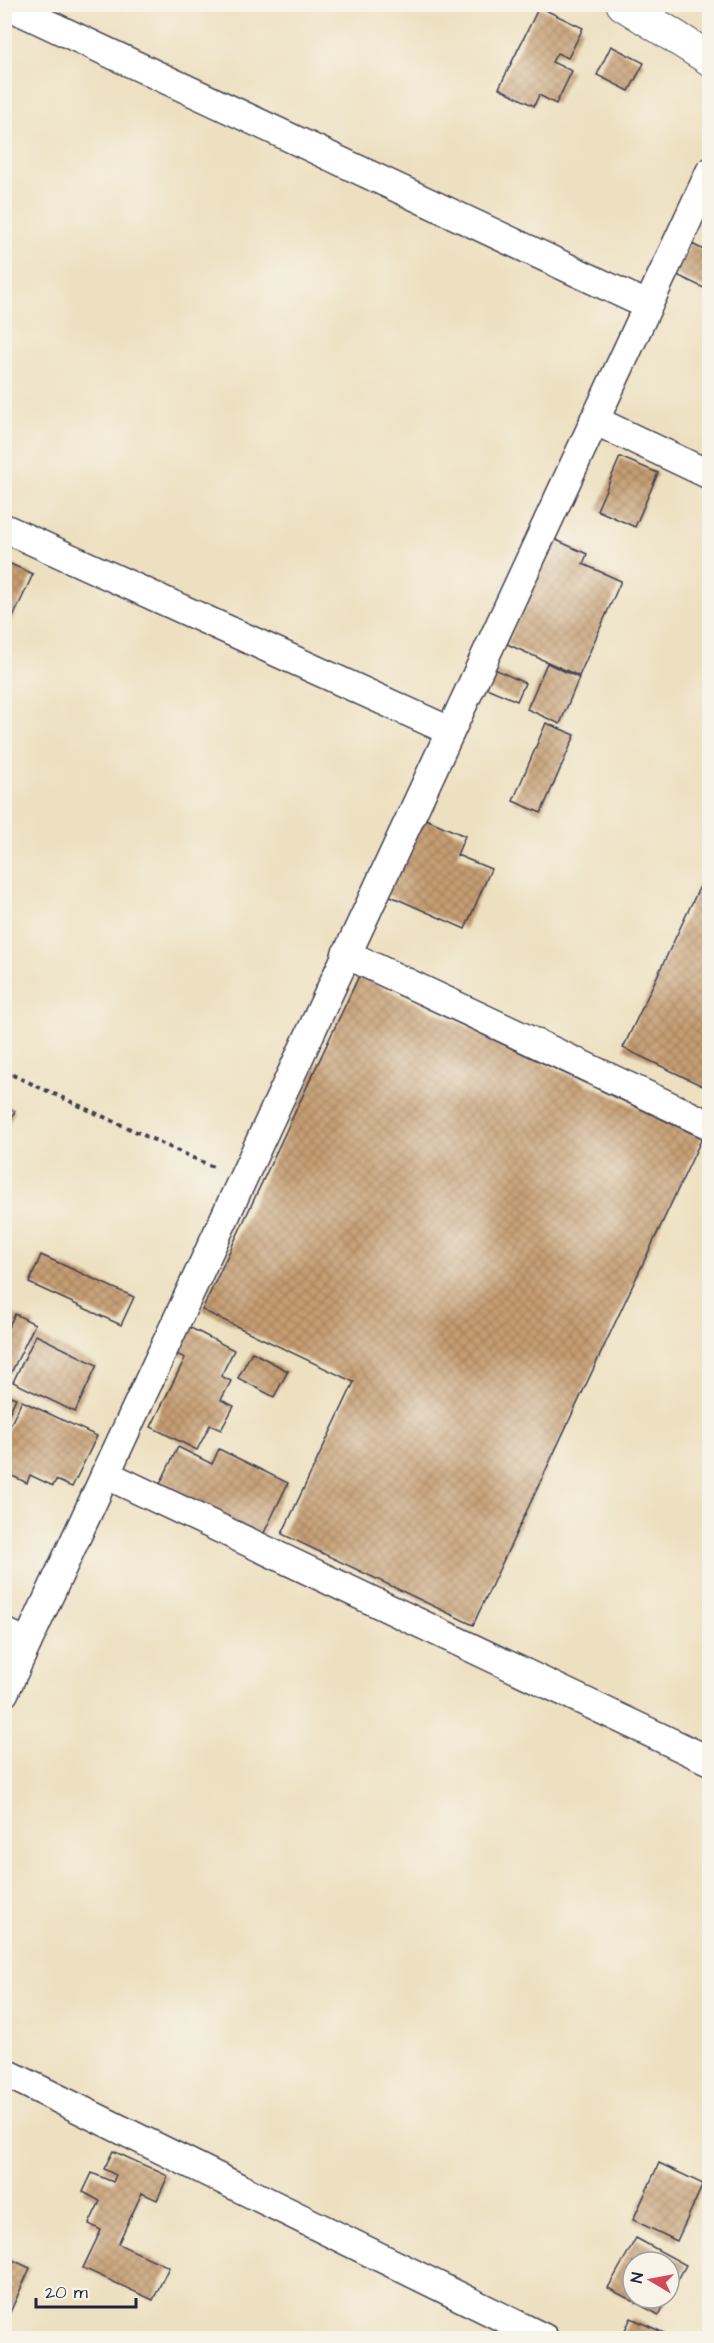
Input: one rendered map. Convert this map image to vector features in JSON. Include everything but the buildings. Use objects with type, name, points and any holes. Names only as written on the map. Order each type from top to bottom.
[{"type":"main road","points":[[623,4],[710,59]]},
{"type":"street","points":[[5,4],[647,305]]},
{"type":"street","points":[[4,1693],[16,1637],[105,1474],[710,172]]},
{"type":"street","points":[[594,420],[710,476]]},
{"type":"street","points":[[4,528],[450,731]]},
{"type":"street","points":[[346,954],[710,1125]]},
{"type":"street","points":[[105,1474],[710,1761]]},
{"type":"street","points":[[4,2072],[544,2338]]},
{"type":"path","points":[[4,1071],[241,1180]]}]
